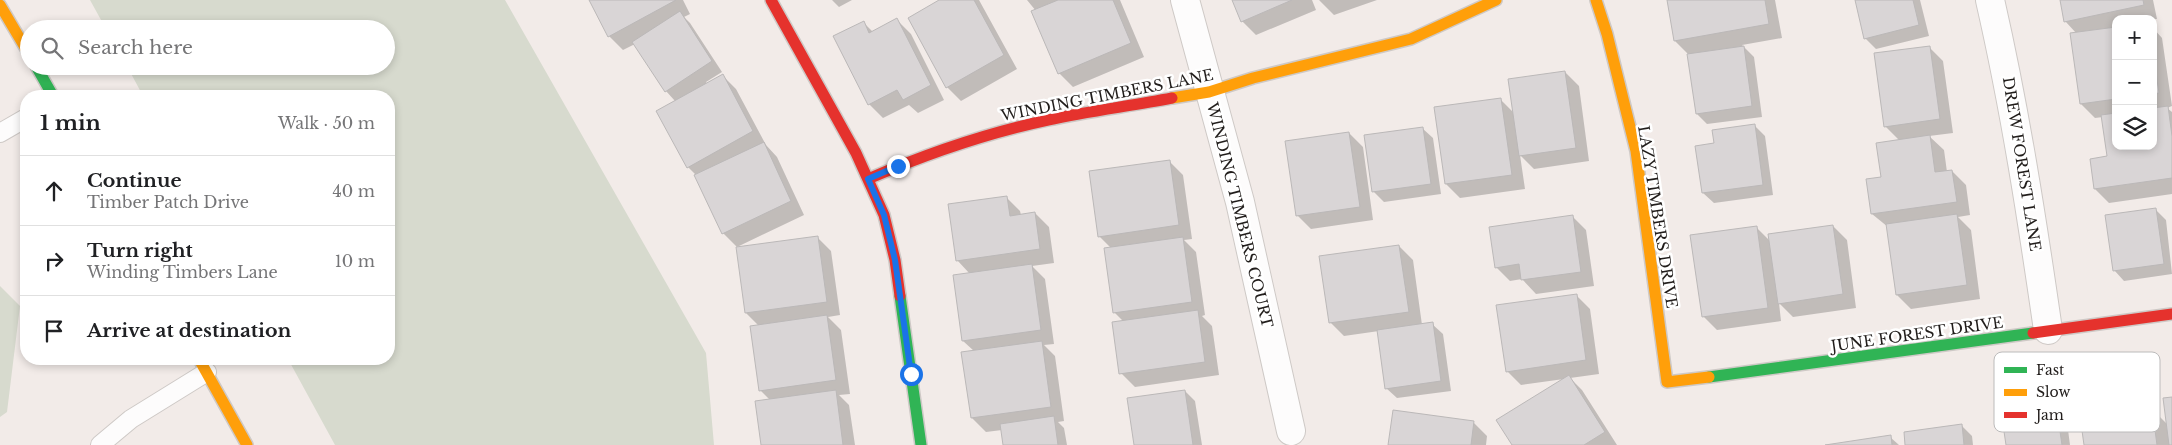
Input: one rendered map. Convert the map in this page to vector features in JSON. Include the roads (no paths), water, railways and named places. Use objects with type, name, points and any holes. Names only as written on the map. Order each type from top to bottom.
[{"type":"street","points":[[771,0],[856,153],[884,215],[895,260],[921,445]]},
{"type":"street","name":"WINDING TIMBERS COURT","points":[[1185,0],[1244,222],[1291,431]]},
{"type":"street","name":"WINDING TIMBERS LANE","points":[[868,179],[898,166],[974,139],[1048,120],[1209,92],[1253,78],[1410,39],[1496,0]]},
{"type":"street","name":"LAZY TIMBERS DRIVE","points":[[1596,0],[1607,34],[1636,151],[1667,382]]},
{"type":"street","name":"DREW FOREST LANE","points":[[1990,0],[2007,76],[2023,163],[2048,330]]},
{"type":"street","points":[[0,4],[20,38]]},
{"type":"street","points":[[41,75],[50,90]]},
{"type":"street","name":"JUNE FOREST DRIVE","points":[[1667,382],[1785,368],[2172,314]]},
{"type":"street","points":[[203,366],[247,445]]},
{"type":"lane","points":[[0,134],[20,122]]},
{"type":"lane","points":[[100,445],[131,419],[203,366]]}]
